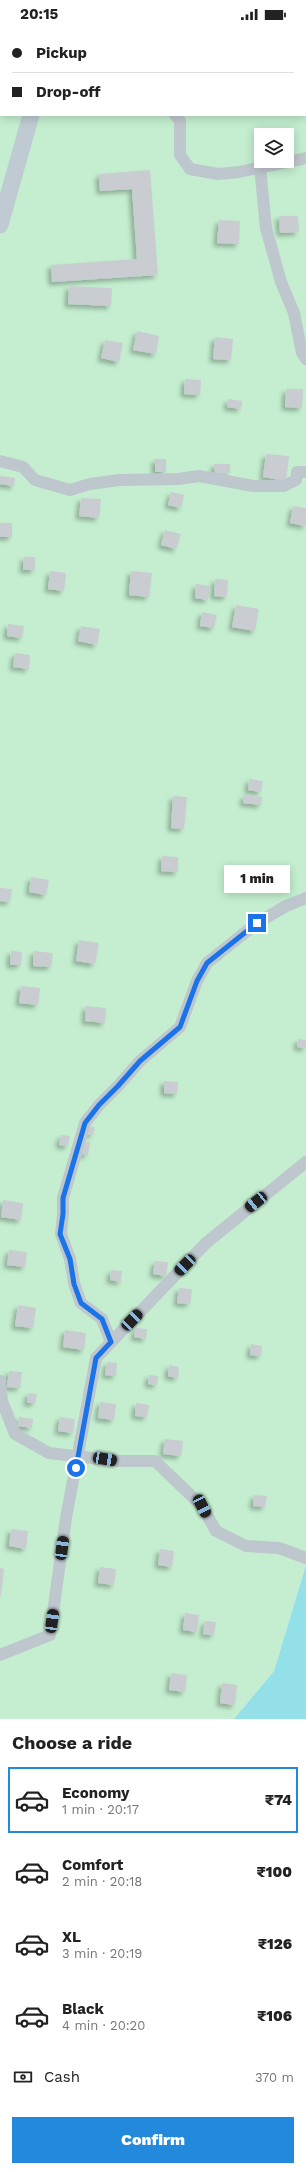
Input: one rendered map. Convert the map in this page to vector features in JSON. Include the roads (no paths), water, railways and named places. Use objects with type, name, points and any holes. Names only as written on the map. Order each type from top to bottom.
[{"type":"main road","points":[[0,225],[32,116]]},
{"type":"street","points":[[176,116],[180,121],[180,156],[190,170],[218,174],[239,172],[256,168]]},
{"type":"street","points":[[294,160],[306,158]]},
{"type":"street","points":[[260,168],[266,228],[281,282],[294,313],[302,352],[306,359]]},
{"type":"street","points":[[0,461],[23,467],[35,480],[70,490],[90,484],[119,480],[178,479],[199,476],[253,486],[284,486],[296,480],[297,472],[306,472]]},
{"type":"street","points":[[111,1342],[102,1319],[81,1303],[74,1284],[70,1259],[60,1234],[63,1214],[63,1198],[85,1123],[99,1105],[140,1061],[180,1027],[197,981],[207,963],[257,923],[286,906],[306,898]]},
{"type":"street","points":[[0,1655],[50,1635],[66,1518],[96,1358],[206,1243],[306,1162]]},
{"type":"street","points":[[0,1381],[2,1400],[15,1434],[49,1453],[78,1455],[117,1461],[155,1461],[202,1506],[216,1531],[246,1546],[279,1548],[306,1558]]},
{"type":"water","points":[[306,1565],[306,1719],[234,1719],[274,1671]]}]
